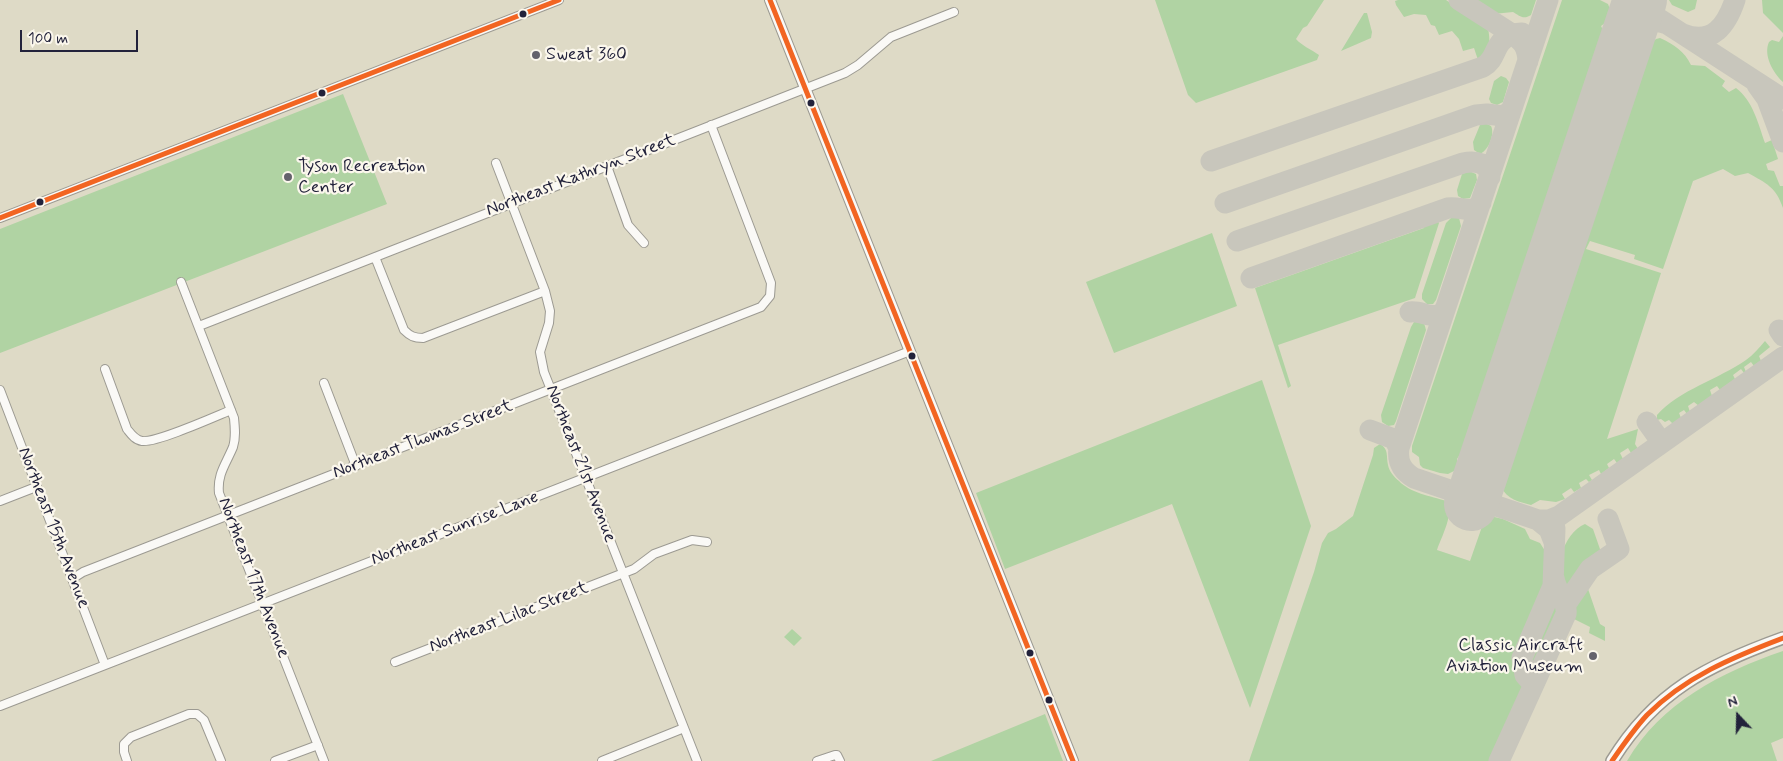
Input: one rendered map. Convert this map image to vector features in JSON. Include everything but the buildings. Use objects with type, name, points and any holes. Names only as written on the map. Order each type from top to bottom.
[{"type":"highway","points":[[1612,761],[1637,724],[1651,710],[1686,682],[1733,657],[1783,638]]},
{"type":"main road","points":[[770,0],[1073,761]]},
{"type":"street","points":[[0,218],[559,0]]},
{"type":"street","name":"Northeast Kathryn Street","points":[[199,326],[844,73],[858,65],[891,37],[954,12]]},
{"type":"street","name":"Northeast Thomas Street","points":[[72,579],[83,572],[761,307],[770,296],[770,278],[711,125]]},
{"type":"street","name":"Northeast 21st Avenue","points":[[496,163],[545,291],[550,311],[540,352],[544,372],[697,761]]},
{"type":"street","points":[[607,166],[628,225],[644,243]]},
{"type":"street","points":[[375,257],[404,330],[410,337],[423,338],[545,291]]},
{"type":"street","name":"Northeast 17th Avenue","points":[[181,282],[231,410],[235,428],[233,446],[220,471],[219,493],[324,761]]},
{"type":"street","name":"Northeast Sunrise Lane","points":[[0,706],[910,351]]},
{"type":"street","points":[[105,369],[128,428],[139,441],[154,440],[231,410]]},
{"type":"street","points":[[324,384],[356,466]]},
{"type":"street","name":"Northeast 15th Avenue","points":[[0,390],[105,664]]},
{"type":"street","points":[[0,501],[36,487]]},
{"type":"street","name":"Northeast Lilac Street","points":[[396,662],[634,569],[654,554],[692,540],[707,542]]},
{"type":"street","points":[[127,761],[124,744],[131,737],[189,714],[197,714],[204,720],[221,761]]},
{"type":"street","points":[[602,761],[684,728]]},
{"type":"street","points":[[275,761],[318,744]]},
{"type":"street","points":[[818,761],[833,755],[837,755],[840,761]]},
{"type":"green space","points":[[1155,0],[1324,0],[1296,39],[1319,55],[1317,60],[1196,103],[1188,95]]},
{"type":"green space","points":[[1446,0],[1488,28],[1489,47],[1486,55],[1478,60],[1474,48],[1463,51],[1459,39],[1452,31],[1439,35],[1435,26],[1431,25],[1426,15],[1414,14],[1404,17],[1396,5],[1395,1]]},
{"type":"green space","points":[[1471,0],[1536,0],[1531,15],[1524,17],[1513,12],[1493,14]]},
{"type":"green space","points":[[1562,0],[1600,0],[1608,4],[1612,15],[1601,26],[1605,34],[1605,40],[1590,94],[1508,338],[1467,450],[1457,459],[1458,466],[1456,470],[1448,474],[1440,473],[1423,468],[1420,465],[1419,457],[1412,452],[1412,446]]},
{"type":"green space","points":[[1669,0],[1697,0],[1695,9],[1688,12],[1672,5]]},
{"type":"green space","points":[[1762,0],[1783,0],[1783,33],[1763,13]]},
{"type":"green space","points":[[1364,13],[1367,13],[1372,32],[1371,38],[1341,51]]},
{"type":"green space","points":[[1783,36],[1783,82],[1770,64],[1767,47],[1769,42],[1772,40],[1779,42]]},
{"type":"green space","points":[[1660,38],[1678,49],[1691,65],[1705,66],[1725,81],[1722,86],[1729,92],[1736,88],[1747,99],[1765,143],[1772,140],[1778,159],[1766,164],[1768,170],[1774,171],[1780,186],[1783,186],[1783,208],[1774,190],[1765,183],[1748,173],[1735,176],[1723,169],[1693,181],[1663,269],[1634,259],[1635,255],[1590,241],[1586,249],[1661,273],[1607,439],[1638,429],[1635,444],[1638,449],[1631,453],[1628,448],[1620,453],[1623,459],[1617,463],[1614,459],[1607,464],[1609,468],[1601,474],[1599,470],[1589,475],[1592,480],[1589,482],[1586,479],[1579,483],[1581,488],[1574,492],[1571,488],[1562,494],[1565,499],[1556,502],[1540,500],[1531,505],[1522,503],[1510,497],[1501,487],[1501,480],[1507,474],[1503,460],[1639,60],[1649,54],[1650,44]]},
{"type":"green space","points":[[1501,76],[1509,82],[1503,102],[1497,105],[1491,103],[1489,99],[1494,81]]},
{"type":"green space","points":[[343,94],[387,204],[0,353],[0,229]]},
{"type":"green space","points":[[1485,123],[1491,126],[1492,137],[1486,149],[1480,154],[1474,150],[1473,142],[1480,125]]},
{"type":"green space","points":[[1469,171],[1476,174],[1477,180],[1470,198],[1463,199],[1458,196],[1457,190],[1462,174]]},
{"type":"green space","points":[[1452,217],[1459,218],[1461,226],[1436,300],[1433,304],[1427,304],[1422,299],[1422,294],[1446,223]]},
{"type":"green space","points":[[1434,219],[1439,223],[1415,298],[1278,345],[1291,386],[1288,388],[1255,288],[1424,228],[1425,222]]},
{"type":"green space","points":[[1212,233],[1237,306],[1114,353],[1086,282]]},
{"type":"green space","points":[[1414,322],[1424,323],[1426,330],[1396,421],[1394,425],[1388,426],[1382,422],[1381,415]]},
{"type":"green space","points":[[1765,341],[1770,347],[1759,356],[1761,361],[1754,366],[1751,362],[1744,367],[1746,372],[1744,373],[1741,369],[1733,375],[1735,379],[1720,390],[1717,386],[1710,390],[1712,396],[1699,406],[1694,402],[1688,406],[1690,412],[1687,414],[1684,410],[1679,413],[1681,418],[1673,424],[1669,420],[1665,422],[1661,419],[1657,420],[1657,415],[1666,406],[1746,360]]},
{"type":"green space","points":[[1262,380],[1311,526],[1250,708],[1172,504],[1005,569],[976,493]]},
{"type":"green space","points":[[1380,444],[1386,450],[1389,469],[1397,479],[1421,494],[1446,501],[1449,505],[1449,517],[1437,550],[1470,561],[1484,521],[1490,516],[1503,519],[1525,529],[1530,539],[1540,543],[1547,554],[1549,569],[1548,589],[1518,652],[1523,690],[1489,761],[1249,761],[1314,572],[1322,543],[1328,533],[1353,516],[1374,448]]},
{"type":"green space","points":[[1585,524],[1593,529],[1601,552],[1585,565],[1566,591],[1560,574],[1562,554],[1565,544],[1571,536]]},
{"type":"green space","points":[[1587,583],[1600,624],[1605,627],[1605,641],[1589,633],[1590,627],[1574,619],[1574,605],[1578,595]]},
{"type":"green space","points":[[1553,597],[1558,604],[1558,613],[1530,674],[1527,665],[1528,654]]},
{"type":"green space","points":[[792,629],[802,638],[794,646],[784,637]]},
{"type":"green space","points":[[1783,651],[1783,738],[1771,743],[1777,761],[1627,761],[1641,740],[1657,722],[1694,692],[1737,669]]},
{"type":"green space","points":[[1045,714],[1063,761],[931,761]]},
{"type":"taxiway","points":[[1459,0],[1512,34],[1522,33]]},
{"type":"taxiway","points":[[1548,0],[1399,448],[1399,458],[1401,466],[1414,478],[1538,520],[1549,529],[1554,542]]},
{"type":"taxiway","points":[[1630,0],[1783,99]]},
{"type":"taxiway","points":[[1683,34],[1694,37],[1711,35],[1728,17],[1735,0]]},
{"type":"taxiway","points":[[1625,45],[1633,33],[1642,25],[1653,22],[1667,24]]},
{"type":"taxiway","points":[[1211,161],[1483,67],[1491,60],[1501,42],[1512,34],[1524,45],[1528,61]]},
{"type":"taxiway","points":[[1757,85],[1767,99],[1783,142]]},
{"type":"taxiway","points":[[1225,203],[1476,115],[1503,116],[1511,111]]},
{"type":"taxiway","points":[[1237,241],[1463,163],[1477,162],[1481,164],[1487,168],[1490,177]]},
{"type":"taxiway","points":[[1251,278],[1448,208],[1474,209],[1481,203]]},
{"type":"taxiway","points":[[1410,312],[1434,316],[1442,313],[1445,309]]},
{"type":"taxiway","points":[[1779,330],[1783,336]]},
{"type":"taxiway","points":[[1538,520],[1549,520],[1559,516],[1783,357]]},
{"type":"taxiway","points":[[1647,422],[1662,443]]},
{"type":"taxiway","points":[[1370,430],[1394,439],[1399,448]]},
{"type":"taxiway","points":[[1566,604],[1590,569],[1619,549],[1608,519]]},
{"type":"taxiway","points":[[1533,684],[1525,675],[1522,658],[1553,586],[1555,528]]},
{"type":"taxiway","points":[[1499,761],[1566,614],[1564,600],[1554,578]]},
{"type":"runway","points":[[1471,504],[1640,0]]},
{"type":"transit line","points":[[0,218],[559,0]]},
{"type":"transit line","points":[[770,0],[1073,761]]},
{"type":"transit line","points":[[1612,761],[1647,715],[1677,690],[1710,669],[1783,638]]},
{"type":"place","name":"Sweat 360","points":[[536,55]]},
{"type":"place","name":"Tyson Recreation Center","points":[[288,177]]},
{"type":"place","name":"Classic Aircraft Aviation Museum","points":[[1593,656]]}]
